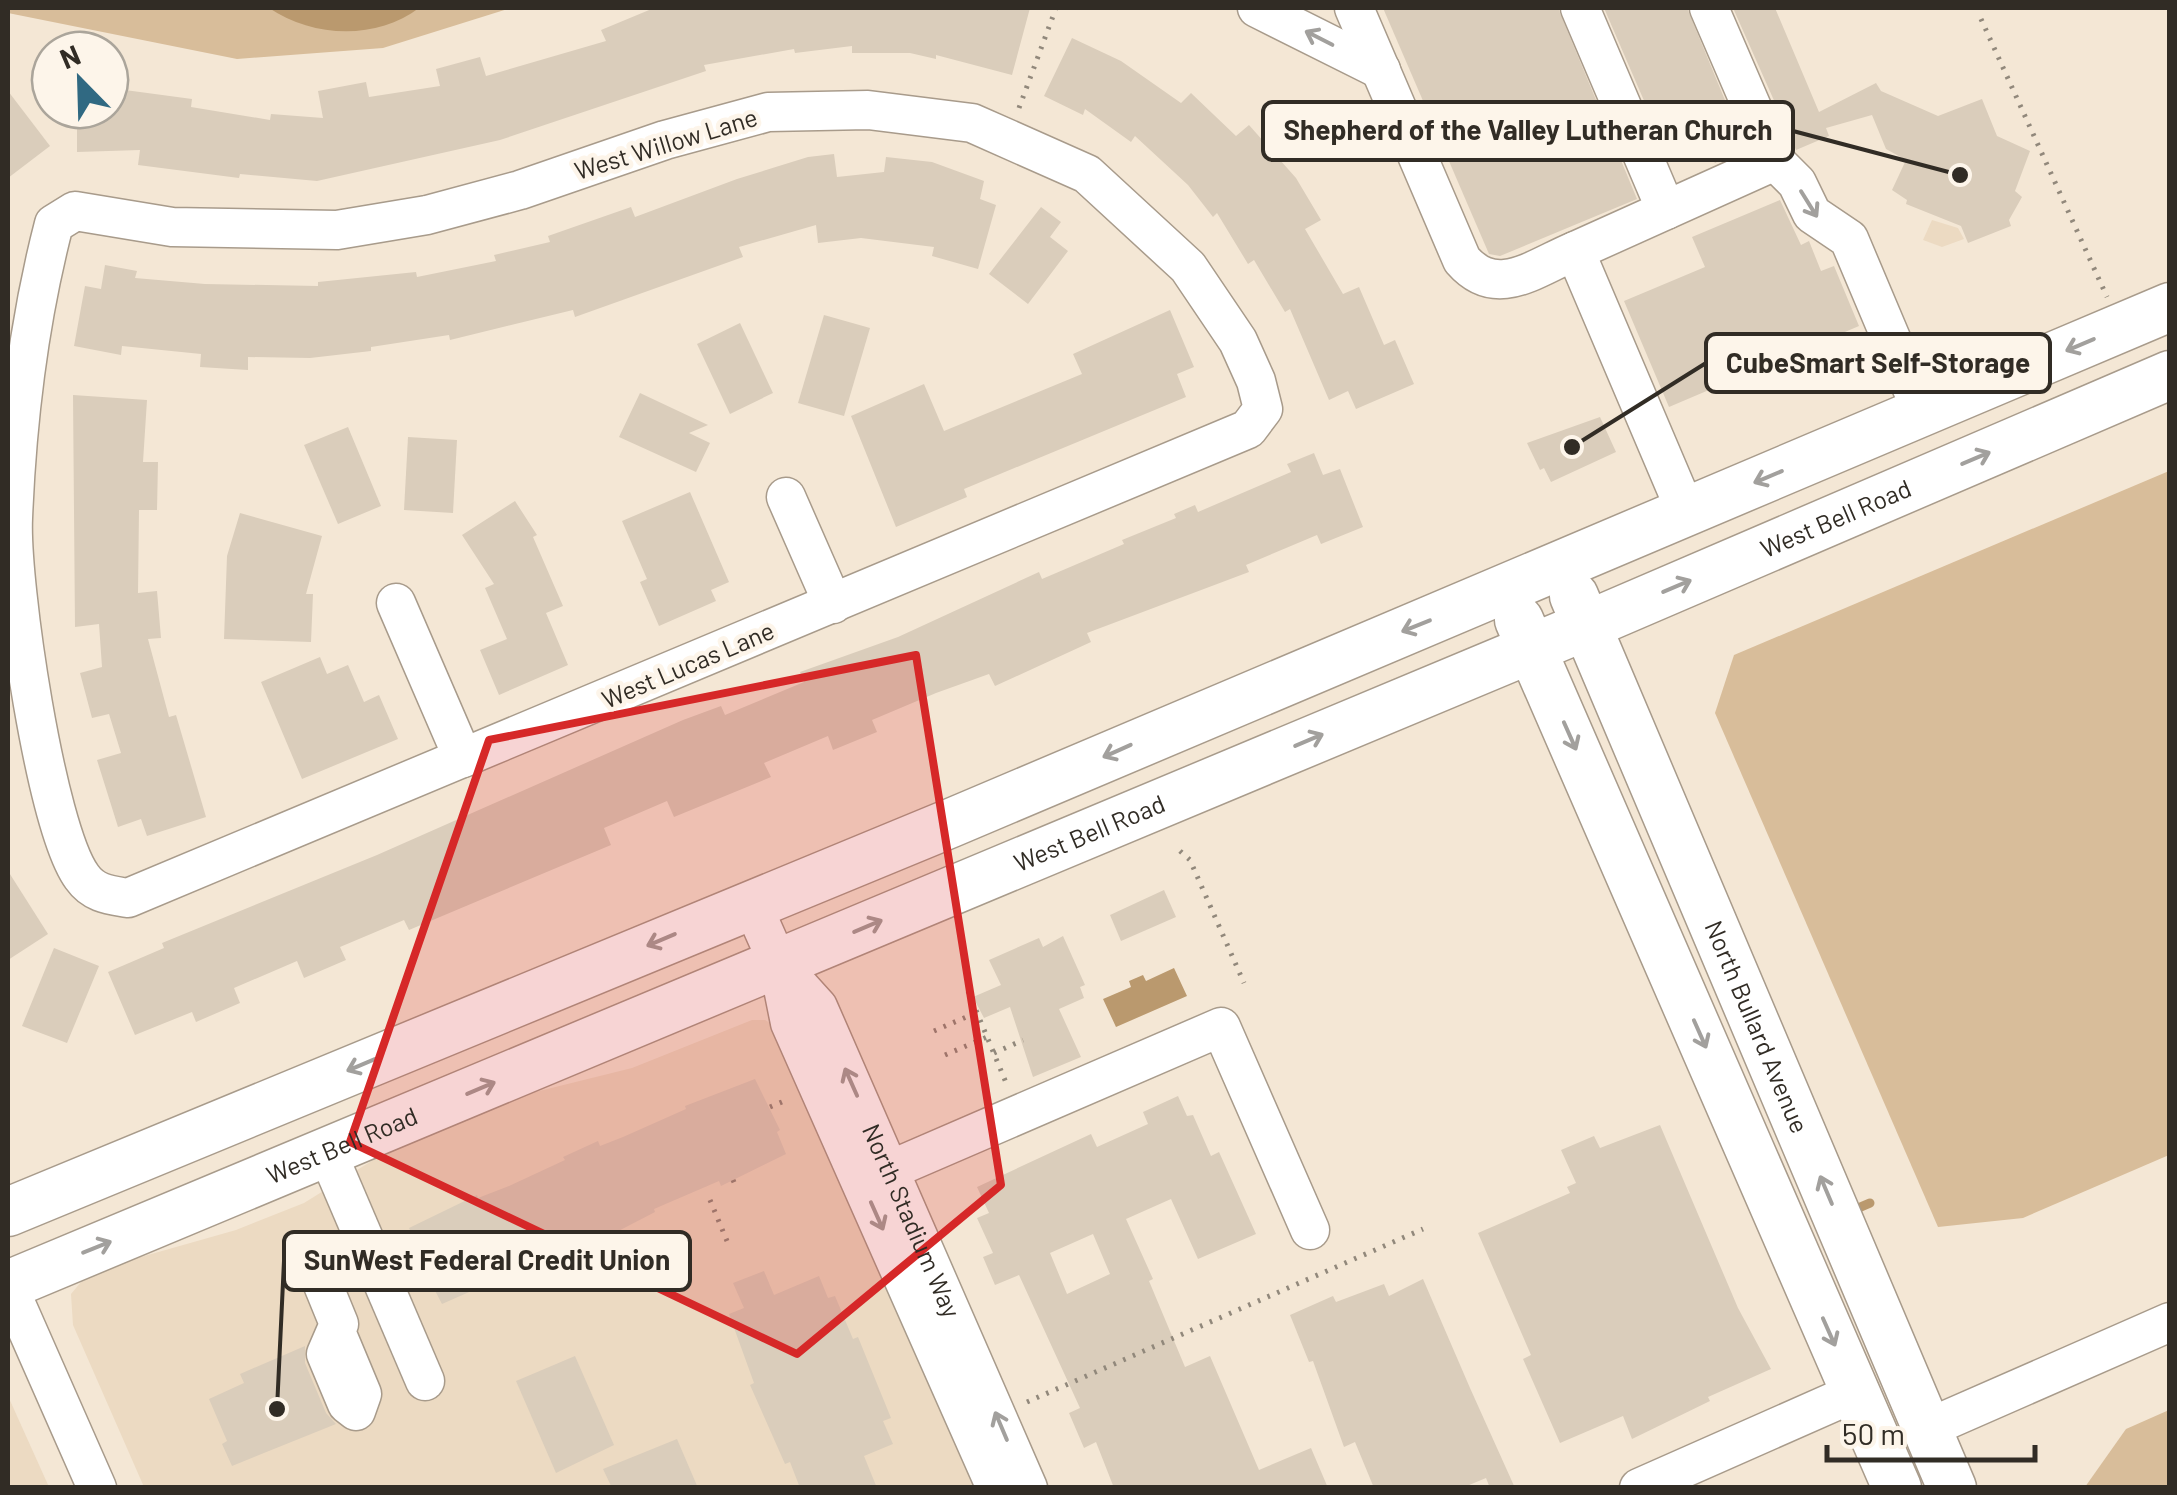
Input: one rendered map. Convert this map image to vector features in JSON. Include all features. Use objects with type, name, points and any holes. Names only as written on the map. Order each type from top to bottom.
[{"type":"main road","points":[[8,1212],[751,902],[951,824],[1246,695],[1507,589],[2170,307]]},
{"type":"main road","name":"West Bell Road","points":[[8,1285],[1588,625],[2170,375]]},
{"type":"main road","name":"North Bullard Avenue","points":[[1560,566],[1952,1488]]},
{"type":"main road","points":[[1507,589],[1897,1488]]},
{"type":"street","points":[[1257,8],[1381,70]]},
{"type":"street","points":[[1354,8],[1462,260],[1474,274],[1489,282],[1508,280],[1775,162]]},
{"type":"street","points":[[1580,8],[1666,210]]},
{"type":"street","points":[[1709,8],[1775,162],[1797,184],[1812,214],[1849,239],[1922,412]]},
{"type":"street","name":"West Willow Lane","points":[[102,894],[81,876],[23,733],[22,633],[12,522],[15,411],[30,330],[54,224],[76,212],[172,227],[336,230],[427,215],[520,190],[665,140],[768,112],[868,110],[972,123],[1087,174],[1188,266],[1238,341],[1263,408]]},
{"type":"street","points":[[1575,250],[1686,512]]},
{"type":"street","name":"West Lucas Lane","points":[[102,894],[128,898],[833,604],[1248,429],[1263,408]]},
{"type":"street","points":[[786,497],[833,604]]},
{"type":"street","points":[[396,603],[464,758]]},
{"type":"street","name":"North Stadium Way","points":[[751,902],[778,964],[790,1023],[996,1488]]},
{"type":"street","name":"North Stadium Way","points":[[778,964],[818,1006],[1028,1488]]},
{"type":"street","points":[[890,1170],[1221,1027],[1310,1230]]},
{"type":"street","points":[[327,1152],[425,1381]]},
{"type":"street","points":[[321,1280],[339,1324],[326,1354],[348,1404],[356,1411]]},
{"type":"street","points":[[8,1285],[97,1488]]},
{"type":"street","points":[[1926,1428],[2170,1322]]},
{"type":"street","points":[[1639,1488],[1856,1392]]},
{"type":"path","points":[[1009,139],[1056,8]]},
{"type":"path","points":[[1981,20],[2108,299]]},
{"type":"path","points":[[1180,851],[1190,860],[1244,983]]},
{"type":"path","points":[[968,991],[1012,1098]]},
{"type":"path","points":[[934,1031],[978,1011]]},
{"type":"path","points":[[945,1056],[987,1036]]},
{"type":"path","points":[[994,1053],[1023,1040]]},
{"type":"path","points":[[733,1180],[737,1189]]},
{"type":"path","points":[[710,1200],[726,1240]]},
{"type":"path","points":[[1027,1402],[1423,1229]]},
{"type":"path","points":[[598,1249],[615,1287]]},
{"type":"path","points":[[490,1285],[493,1294]]},
{"type":"highlighted area","points":[[916,655],[1001,1185],[797,1354],[350,1142],[489,740]]},
{"type":"shaded area","points":[[8,8],[511,8],[383,48],[237,59],[130,38],[130,30],[93,30],[8,13]]},
{"type":"shaded area","points":[[269,8],[419,8],[384,26],[345,31],[305,25]]},
{"type":"shaded area","points":[[1932,220],[1958,228],[1964,239],[1942,247],[1923,240]]},
{"type":"shaded area","points":[[2169,471],[2169,1155],[2023,1218],[1938,1227],[1715,713],[1734,655]]},
{"type":"shaded area","points":[[1174,968],[1187,996],[1116,1027],[1103,999],[1131,987],[1129,981],[1143,975],[1146,981]]},
{"type":"shaded area","points":[[752,1020],[765,1020],[779,1028],[981,1487],[144,1487],[73,1325],[71,1294],[81,1282],[102,1268],[236,1230],[304,1203],[386,1152],[515,1097],[632,1068]]},
{"type":"shaded area","points":[[8,1396],[49,1487],[8,1487]]},
{"type":"shaded area","points":[[2169,1410],[2169,1487],[2085,1487],[2126,1429]]},
{"type":"building","points":[[654,8],[1030,8],[1012,75],[936,55],[936,59],[910,53],[852,53],[852,46],[795,53],[794,49],[704,65],[706,71],[500,140],[317,181],[240,174],[239,178],[138,165],[140,150],[77,152],[77,130],[130,130],[130,91],[192,99],[191,107],[270,120],[271,114],[323,118],[318,91],[366,82],[369,97],[440,86],[436,69],[480,57],[486,76],[606,41],[601,30]]},
{"type":"building","points":[[1383,8],[1558,8],[1637,199],[1500,256],[1489,254]]},
{"type":"building","points":[[1604,8],[1687,8],[1734,122],[1716,163],[1661,140]]},
{"type":"building","points":[[1733,8],[1775,8],[1819,112],[1876,83],[1881,91],[1938,116],[1982,99],[1997,136],[2030,151],[2015,191],[2022,197],[2009,220],[2011,226],[1968,243],[1961,226],[1906,204],[1907,200],[1892,190],[1906,160],[1886,149],[1872,115],[1826,128],[1829,136],[1796,150]]},
{"type":"building","points":[[1072,38],[1121,61],[1181,103],[1191,93],[1236,136],[1249,125],[1296,178],[1321,220],[1305,229],[1343,294],[1359,287],[1384,345],[1395,340],[1414,384],[1356,409],[1348,391],[1329,400],[1290,309],[1285,312],[1254,260],[1248,264],[1217,213],[1213,217],[1188,185],[1135,136],[1131,142],[1085,109],[1083,115],[1044,96]]},
{"type":"building","points":[[8,91],[30,120],[30,130],[38,130],[50,146],[8,178]]},
{"type":"building","points":[[834,154],[837,177],[884,172],[886,157],[932,162],[984,181],[980,199],[996,205],[978,269],[932,256],[934,247],[861,238],[818,243],[816,225],[739,247],[743,257],[575,317],[573,310],[450,340],[449,335],[371,347],[371,351],[310,358],[248,357],[248,370],[200,367],[201,354],[122,346],[121,355],[74,346],[85,286],[101,289],[105,265],[137,271],[135,278],[205,284],[318,286],[318,282],[416,272],[417,277],[496,261],[494,255],[550,242],[548,236],[631,207],[635,217],[737,179],[808,157]]},
{"type":"building","points":[[1780,200],[1801,245],[1809,241],[1821,271],[1834,266],[1859,326],[1669,407],[1624,301],[1705,267],[1692,237]]},
{"type":"building","points":[[1041,207],[1061,222],[1050,237],[1068,251],[1028,304],[989,274]]},
{"type":"building","points":[[1170,310],[1194,367],[1177,374],[1186,397],[964,489],[967,497],[896,527],[851,416],[924,384],[944,431],[1082,374],[1073,354]]},
{"type":"building","points":[[824,315],[870,328],[844,416],[798,403]]},
{"type":"building","points":[[740,323],[773,393],[730,414],[697,344]]},
{"type":"building","points":[[640,393],[708,425],[689,433],[710,443],[696,472],[619,437]]},
{"type":"building","points":[[73,395],[147,400],[143,462],[158,462],[157,510],[139,510],[138,593],[157,591],[161,638],[148,639],[169,717],[176,715],[206,817],[147,836],[141,819],[118,827],[97,760],[121,753],[109,714],[92,718],[80,673],[102,667],[99,624],[75,627]]},
{"type":"building","points":[[1600,417],[1616,452],[1551,482],[1544,468],[1540,470],[1527,443]]},
{"type":"building","points":[[348,427],[381,506],[338,524],[304,445]]},
{"type":"building","points":[[408,437],[457,440],[453,513],[404,510]]},
{"type":"building","points":[[1314,453],[1323,475],[1340,469],[1363,527],[1321,544],[1317,535],[1246,565],[1249,572],[1087,633],[1091,642],[995,686],[989,674],[936,693],[872,720],[877,732],[833,750],[828,736],[764,763],[771,777],[674,817],[667,801],[604,828],[611,845],[409,930],[404,920],[340,947],[346,960],[304,978],[297,961],[234,988],[240,1003],[196,1022],[192,1012],[135,1035],[108,972],[164,948],[162,943],[377,855],[683,720],[721,706],[725,715],[804,682],[800,672],[898,637],[1039,572],[1042,579],[1124,544],[1122,540],[1176,518],[1174,514],[1195,505],[1198,512],[1291,472],[1287,464]]},
{"type":"building","points":[[690,492],[729,582],[711,590],[716,601],[659,626],[640,582],[647,579],[622,521]]},
{"type":"building","points":[[515,501],[537,535],[533,537],[563,606],[546,613],[568,665],[499,695],[480,650],[507,639],[485,588],[494,584],[462,535]]},
{"type":"building","points":[[240,513],[322,536],[306,594],[313,594],[311,642],[224,639],[227,556]]},
{"type":"building","points":[[320,657],[327,674],[348,665],[364,702],[379,695],[398,739],[302,779],[261,682]]},
{"type":"building","points":[[8,871],[48,934],[8,960]]},
{"type":"building","points":[[1164,890],[1176,917],[1121,941],[1110,915]]},
{"type":"building","points":[[1063,936],[1085,985],[1080,987],[1084,998],[1059,1009],[1081,1057],[1033,1077],[1010,1007],[984,1018],[973,997],[1001,985],[989,960],[1039,938],[1043,947]]},
{"type":"building","points":[[54,948],[99,966],[67,1043],[22,1026]]},
{"type":"building","points":[[755,1079],[780,1130],[777,1132],[786,1154],[721,1186],[719,1181],[654,1209],[655,1212],[603,1239],[571,1247],[442,1304],[414,1250],[418,1248],[409,1228],[477,1195],[478,1198],[509,1186],[598,1141],[600,1146],[623,1137],[686,1109],[685,1106]]},
{"type":"building","points":[[1178,1096],[1187,1116],[1193,1115],[1211,1156],[1219,1152],[1256,1234],[1198,1259],[1171,1199],[1126,1219],[1185,1367],[1210,1356],[1259,1470],[1311,1448],[1328,1488],[1114,1488],[1096,1442],[1084,1448],[1069,1413],[1080,1408],[1019,1275],[995,1285],[983,1257],[993,1253],[977,1218],[989,1213],[977,1187],[1091,1134],[1097,1147],[1148,1124],[1143,1112]],"holes":[[[1093,1234],[1110,1274],[1067,1294],[1050,1253]]]},
{"type":"building","points":[[1660,1125],[1738,1308],[1771,1369],[1708,1397],[1710,1401],[1632,1439],[1623,1416],[1560,1443],[1523,1359],[1531,1355],[1478,1233],[1570,1193],[1567,1187],[1576,1183],[1561,1150],[1594,1136],[1600,1148]]},
{"type":"building","points":[[764,1271],[774,1295],[819,1276],[828,1298],[835,1296],[853,1339],[858,1337],[891,1418],[883,1421],[893,1444],[864,1456],[877,1488],[800,1488],[790,1462],[785,1464],[750,1385],[754,1383],[729,1314],[744,1308],[733,1283]]},
{"type":"building","points":[[1423,1279],[1515,1488],[1490,1488],[1486,1478],[1462,1488],[1374,1488],[1355,1442],[1344,1447],[1313,1361],[1309,1362],[1290,1315],[1333,1296],[1336,1302],[1384,1284],[1389,1296]]},
{"type":"building","points":[[305,1346],[305,1363],[326,1413],[336,1424],[232,1466],[222,1444],[227,1441],[209,1399],[244,1383],[240,1374]]},
{"type":"building","points":[[575,1356],[614,1445],[556,1473],[516,1381]]},
{"type":"building","points":[[677,1439],[698,1488],[612,1488],[603,1469]]},
{"type":"waterway","points":[[1856,1209],[1870,1203]]},
{"type":"place","name":"Shepherd of the Valley Lutheran Church","points":[[1960,175]]},
{"type":"place","name":"CubeSmart Self-Storage","points":[[1572,447]]},
{"type":"place","name":"SunWest Federal Credit Union","points":[[277,1409]]}]
